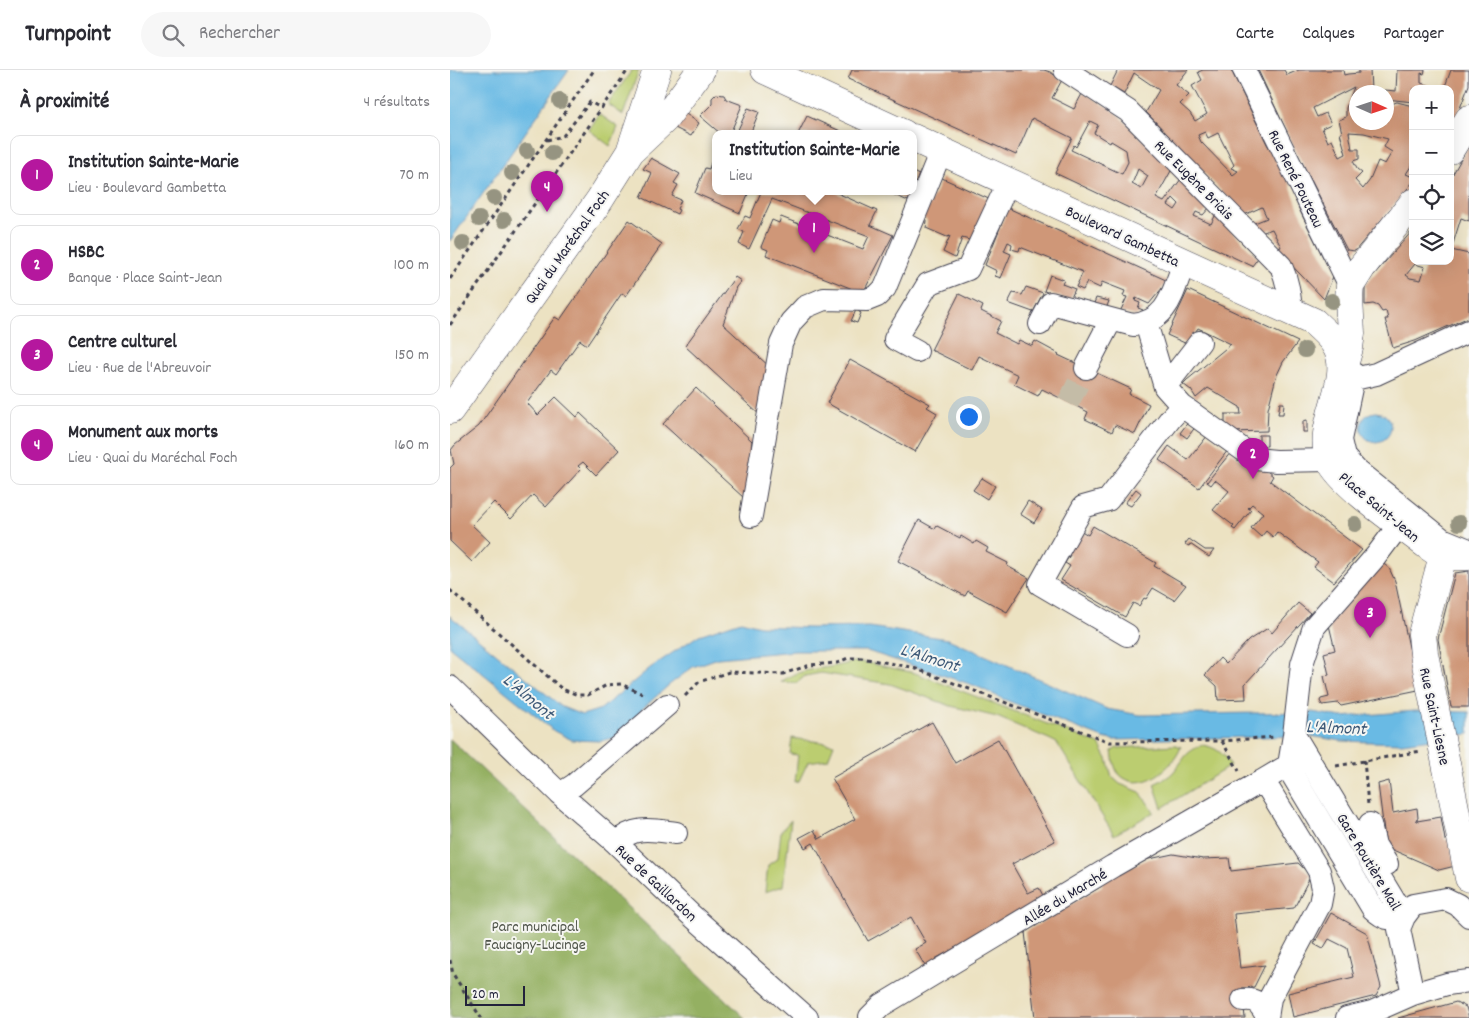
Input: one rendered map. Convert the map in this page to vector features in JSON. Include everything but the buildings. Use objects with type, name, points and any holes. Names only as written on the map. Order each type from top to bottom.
[{"type":"main road","name":"Quai du Maréchal Foch","points":[[450,410],[600,201],[630,152],[657,70]]},
{"type":"main road","points":[[630,152],[665,119],[701,70]]},
{"type":"main road","points":[[765,70],[895,130]]},
{"type":"main road","points":[[1454,143],[1469,119]]},
{"type":"main road","name":"Boulevard Gambetta","points":[[917,140],[1184,263],[1321,330]]},
{"type":"main road","points":[[1350,286],[1362,267],[1409,208]]},
{"type":"main road","name":"Place Saint-Jean","points":[[1321,330],[1351,333],[1350,286]]},
{"type":"main road","name":"Place Saint-Jean","points":[[1321,330],[1347,377],[1328,432],[1327,448],[1330,460],[1342,477],[1400,524],[1456,556]]},
{"type":"main road","name":"Rue Saint-Liesne","points":[[1456,556],[1422,634],[1433,704],[1469,877]]},
{"type":"street","name":"Rue Eugène Briais","points":[[1065,70],[1128,111],[1281,266],[1289,286],[1321,330]]},
{"type":"street","name":"Rue René Pouteau","points":[[1244,70],[1350,286]]},
{"type":"street","points":[[751,516],[782,344],[791,322],[805,307],[824,299],[867,300],[877,296],[885,288],[941,151]]},
{"type":"street","points":[[917,351],[895,339],[928,284],[968,269],[1008,183]]},
{"type":"street","points":[[1040,324],[1051,303],[1133,325],[1146,324],[1157,318],[1167,306],[1184,263]]},
{"type":"street","points":[[1086,368],[1111,320]]},
{"type":"street","points":[[1146,324],[1165,387],[1182,406],[1256,459],[1330,460]]},
{"type":"street","points":[[1469,331],[1395,367],[1376,374],[1347,377],[1340,440],[1344,456],[1356,470],[1442,539],[1469,550]]},
{"type":"street","points":[[1165,387],[1200,342]]},
{"type":"street","points":[[1127,635],[1040,584],[1083,507],[1108,500],[1182,406]]},
{"type":"street","points":[[1289,765],[1302,664],[1314,627],[1376,556],[1400,524]]},
{"type":"street","name":"Rue de Gaillardon","points":[[450,687],[560,794],[616,843],[690,914],[807,1018]]},
{"type":"street","name":"Rue de Gaillardon","points":[[450,698],[510,745]]},
{"type":"street","points":[[560,794],[667,705]]},
{"type":"street","name":"Gare Routière Mail","points":[[1289,765],[1293,776],[1373,909],[1388,919],[1408,911],[1294,736]]},
{"type":"street","name":"Allée du Marché","points":[[869,1018],[882,1005],[1062,897],[1289,765]]},
{"type":"street","points":[[1262,781],[1319,872],[1323,888],[1320,904],[1270,998],[1267,1017]]},
{"type":"street","points":[[1370,824],[1375,845],[1408,911]]},
{"type":"street","points":[[616,843],[624,836],[641,829],[676,833]]},
{"type":"street","name":"Rue Saint-Liesne","points":[[1446,899],[1469,877]]},
{"type":"street","points":[[1413,994],[1399,929],[1408,911],[1446,899],[1458,905],[1469,916]]},
{"type":"street","points":[[1347,1018],[1372,1012],[1413,994],[1447,984],[1469,981]]},
{"type":"street","points":[[1243,1000],[1251,998],[1259,1002],[1267,1017]]},
{"type":"path","points":[[450,279],[594,70]]},
{"type":"path","points":[[450,324],[628,70]]},
{"type":"path","points":[[546,140],[563,136],[590,102],[601,108]]},
{"type":"path","points":[[450,590],[562,689],[578,695],[588,695],[607,685],[621,684],[667,705],[685,697],[699,682],[729,672],[783,674],[810,666],[837,663],[848,658],[861,658],[911,667],[1110,742],[1222,741],[1294,736]]},
{"type":"path","points":[[1222,741],[1235,762]]},
{"type":"path","points":[[1311,764],[1316,762],[1321,770],[1364,760],[1443,747]]},
{"type":"path","points":[[1364,760],[1370,824]]},
{"type":"path","points":[[450,960],[453,974],[481,1018]]},
{"type":"green space","points":[[632,70],[639,70],[623,115],[608,104]]},
{"type":"green space","points":[[599,114],[618,127],[610,146],[589,130]]},
{"type":"green space","points":[[852,662],[863,662],[915,673],[1099,744],[1107,759],[1112,777],[1120,784],[1140,792],[1154,812],[1114,835],[1057,743],[997,717],[951,706],[890,684],[821,673],[805,676],[797,683],[781,682],[797,673]]},
{"type":"green space","points":[[792,738],[834,744],[828,759],[808,762],[799,781],[795,782],[798,755],[790,754]]},
{"type":"green space","name":"Parc municipal Faucigny-Lucinge","points":[[450,739],[745,1018],[450,1018]]},
{"type":"green space","points":[[1176,745],[1181,747],[1171,763],[1164,770],[1146,780],[1137,782],[1127,780],[1116,769],[1112,751],[1117,748]]},
{"type":"green space","points":[[1202,745],[1212,747],[1219,752],[1230,766],[1162,808],[1154,784],[1171,775],[1188,753]]},
{"type":"green space","points":[[791,820],[783,886],[765,892],[768,865],[778,858],[781,831]]},
{"type":"water","points":[[450,70],[569,70],[450,241]]},
{"type":"water","points":[[1376,412],[1387,416],[1391,427],[1387,438],[1376,442],[1365,438],[1361,427],[1365,416]]},
{"type":"water","name":"L'Almont","points":[[450,616],[562,707],[582,715],[601,709],[650,668],[699,635],[741,621],[760,626],[811,628],[870,627],[948,639],[1107,709],[1140,715],[1312,712],[1342,717],[1415,711],[1469,712],[1469,734],[1402,743],[1342,741],[1310,736],[1113,740],[1103,738],[1003,699],[976,686],[867,651],[795,651],[718,658],[693,667],[642,709],[619,737],[600,741],[572,740],[554,731],[450,647]]},
{"type":"tunnel","points":[[1068,403],[1086,368]]},
{"type":"place","name":"Monument aux morts","points":[[547,212]]},
{"type":"place","name":"Institution Sainte-Marie","points":[[814,253]]},
{"type":"place","name":"HSBC","points":[[1253,479]]},
{"type":"place","name":"Centre culturel","points":[[1370,638]]}]
